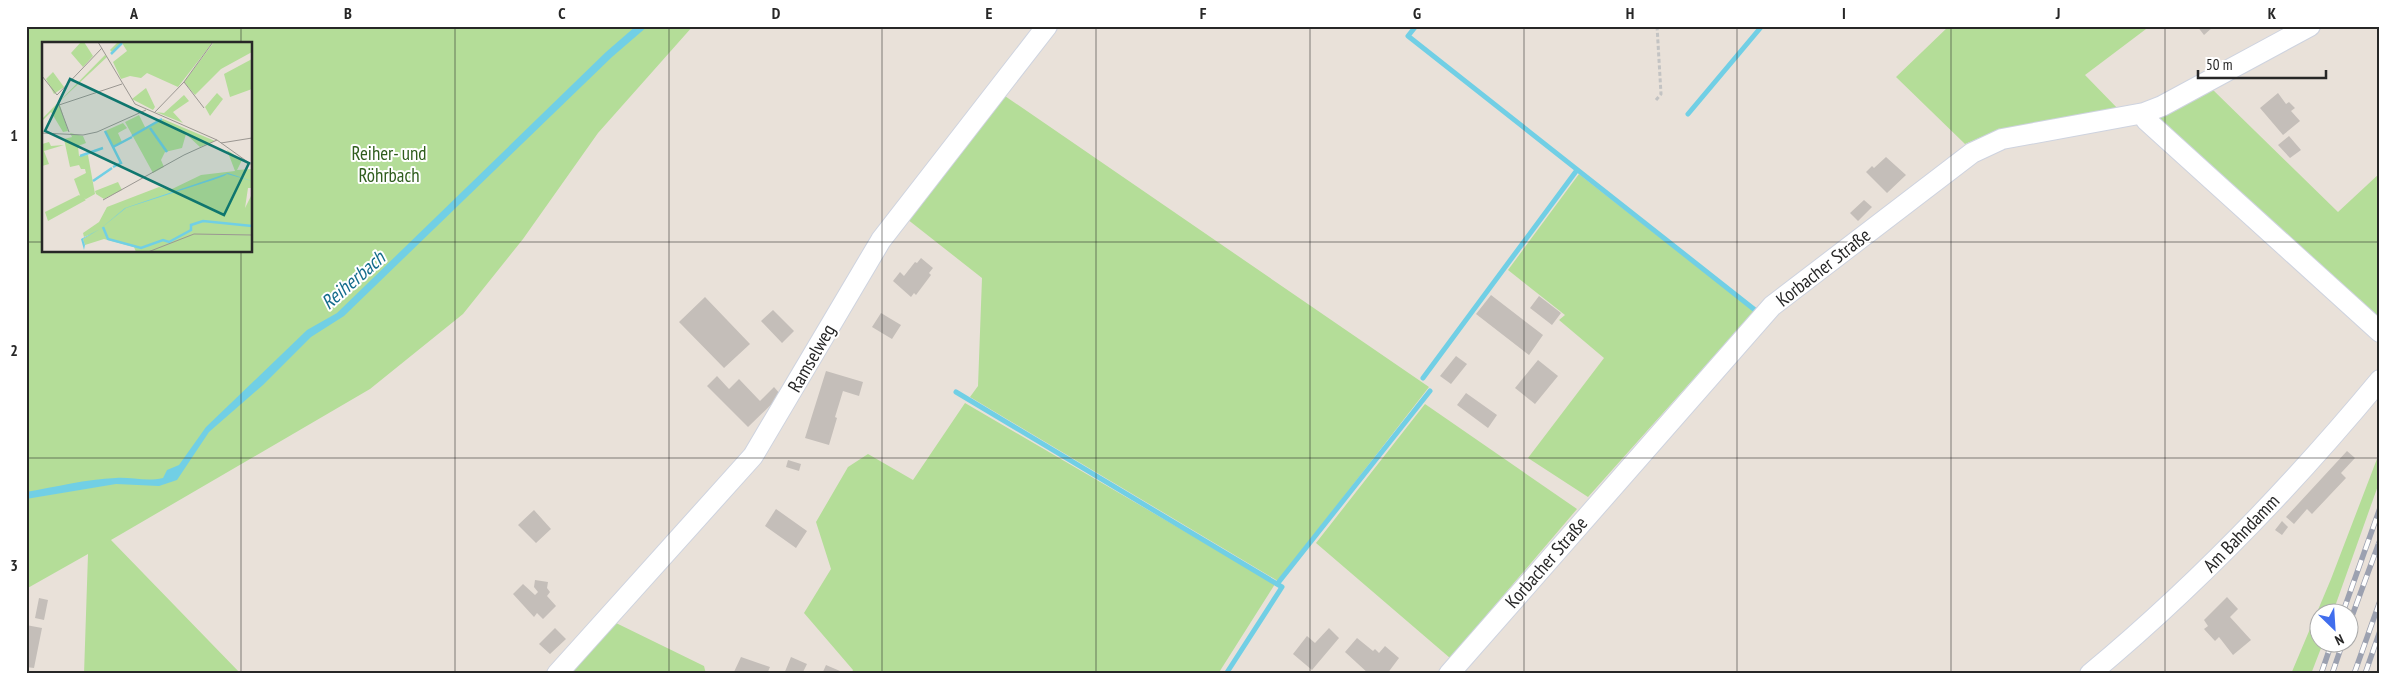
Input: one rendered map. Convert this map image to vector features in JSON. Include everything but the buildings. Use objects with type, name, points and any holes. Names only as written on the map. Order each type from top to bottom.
[{"type":"street","name":"Ramselweg","points":[[557,674],[753,456],[881,240],[1047,26]]},
{"type":"street","name":"Korbacher Straße","points":[[1449,674],[1772,306],[1972,153],[2002,139],[2144,113],[2162,106],[2310,26]]},
{"type":"street","points":[[2144,113],[2146,120],[2380,332]]},
{"type":"street","name":"Am Bahndamm","points":[[2090,674],[2194,582],[2335,435],[2380,380]]},
{"type":"path","points":[[1656,100],[1661,94],[1657,26]]},
{"type":"green space","name":"Reiher- und Röhrbach","points":[[26,26],[693,26],[598,133],[523,239],[463,314],[370,389],[111,540],[241,674],[84,674],[88,554],[26,589]]},
{"type":"green space","points":[[1949,26],[2150,26],[2085,75],[2121,112],[1998,130],[1965,144],[1896,77]]},
{"type":"green space","points":[[2211,88],[2338,212],[2380,173],[2380,323],[2153,119]]},
{"type":"green space","points":[[1002,94],[1429,387],[1278,581],[970,397],[978,386],[982,278],[907,219]]},
{"type":"green space","points":[[1579,174],[1754,311],[1588,497],[1528,458],[1604,358],[1559,320],[1565,315],[1508,270]]},
{"type":"green space","points":[[965,403],[1275,584],[1218,674],[851,674],[853,670],[804,613],[831,569],[816,522],[848,467],[868,454],[913,480]]},
{"type":"green space","points":[[1425,404],[1577,509],[1450,658],[1316,543]]},
{"type":"green space","points":[[2380,451],[2380,480],[2337,602],[2321,602]]},
{"type":"green space","points":[[614,622],[704,666],[706,674],[566,674]]},
{"type":"green space","points":[[2308,634],[2308,652],[2320,652],[2311,674],[2291,674]]},
{"type":"water","points":[[636,26],[648,26],[612,57],[344,316],[311,337],[263,385],[209,432],[177,480],[159,486],[116,484],[26,499],[26,492],[82,482],[116,478],[151,480],[163,478],[167,470],[179,465],[206,427],[307,330],[337,313],[606,52]]},
{"type":"waterway","points":[[1416,26],[1408,36],[1755,310]]},
{"type":"waterway","points":[[1688,114],[1762,26]]},
{"type":"waterway","points":[[1423,378],[1577,170]]},
{"type":"waterway","points":[[1278,583],[1430,391]]},
{"type":"waterway","points":[[956,392],[1282,587],[1226,674]]},
{"type":"railway","points":[[2347,602],[2380,508]]},
{"type":"railway","points":[[2357,602],[2380,540]]},
{"type":"railway","points":[[2354,674],[2380,601]]},
{"type":"railway","points":[[2365,674],[2380,631]]},
{"type":"railway","points":[[2321,674],[2329,652]]},
{"type":"railway","points":[[2332,674],[2340,652]]},
{"type":"water label","name":"Reiherbach","points":[[353,280]]}]
